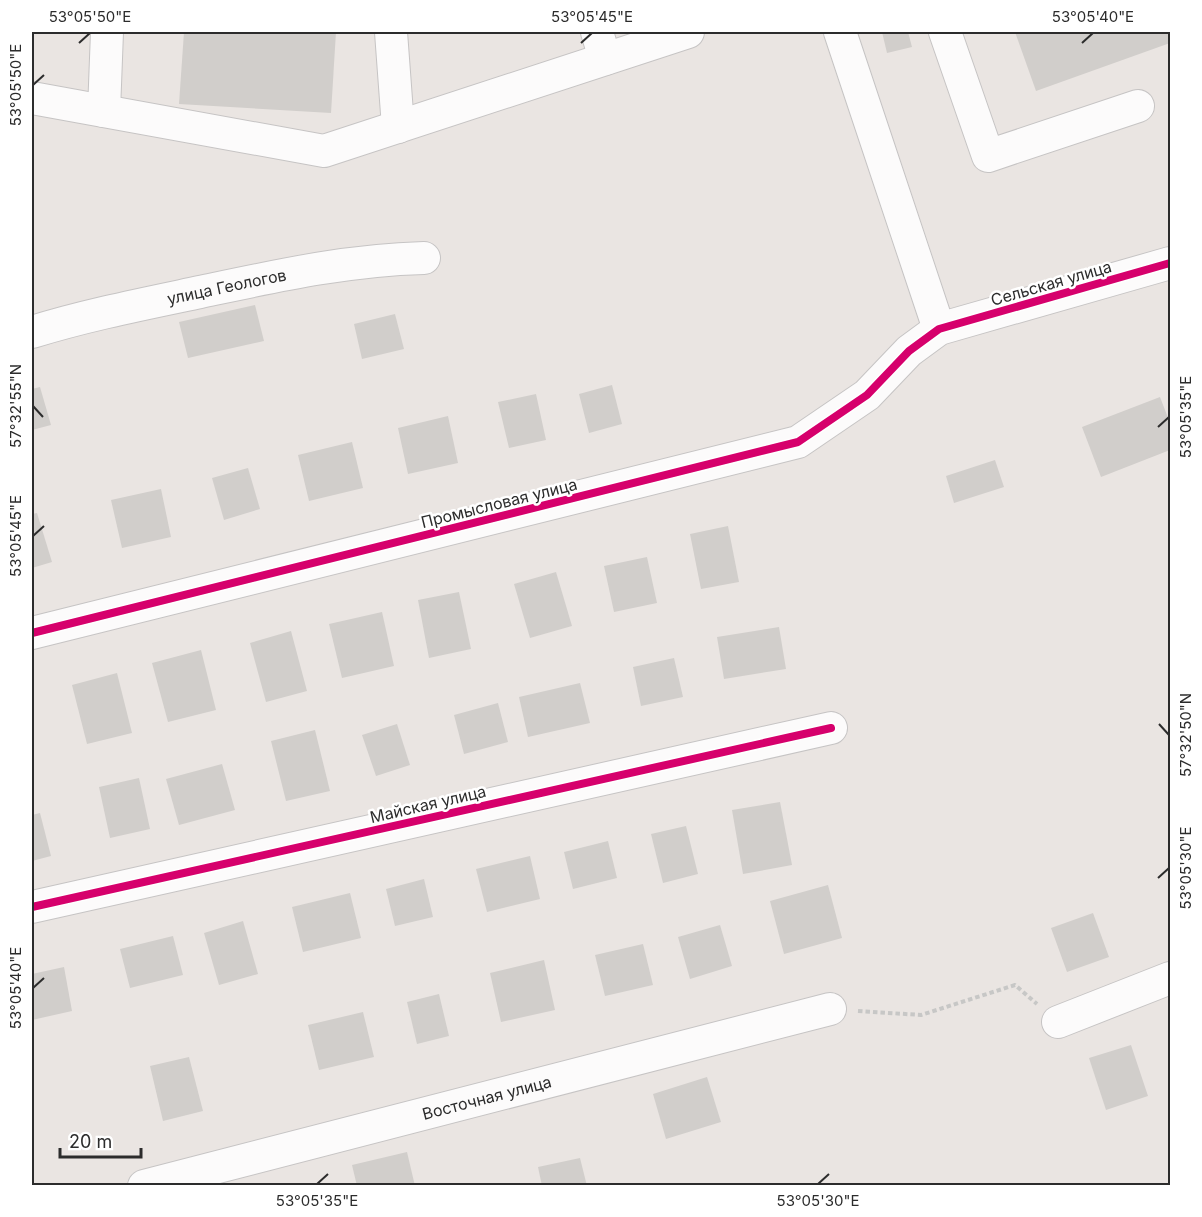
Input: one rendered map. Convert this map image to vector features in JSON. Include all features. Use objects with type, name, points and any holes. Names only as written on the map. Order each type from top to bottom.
[{"type":"street","points":[[104,111],[108,32]]},
{"type":"street","points":[[391,32],[398,127]]},
{"type":"street","points":[[32,98],[324,151],[398,127],[601,45],[688,32]]},
{"type":"street","points":[[840,32],[939,329]]},
{"type":"street","points":[[945,32],[988,156],[1138,106]]},
{"type":"street","name":"улица Геологов","points":[[32,332],[72,319],[297,272],[380,259],[424,258]]},
{"type":"street","name":"Сельская улица","points":[[939,329],[1170,263]]},
{"type":"street","name":"Промысловая улица","points":[[32,633],[798,442],[867,394],[909,351],[939,329]]},
{"type":"street","name":"Майская улица","points":[[32,907],[831,728]]},
{"type":"street","points":[[1058,1022],[1170,978]]},
{"type":"street","name":"Восточная улица","points":[[144,1185],[830,1009]]},
{"type":"path","points":[[830,1009],[921,1016],[1014,986],[1058,1022]]},
{"type":"building","points":[[184,32],[336,32],[331,113],[179,104]]},
{"type":"building","points":[[882,32],[908,32],[912,47],[887,53]]},
{"type":"building","points":[[1015,32],[1170,32],[1170,43],[1036,91]]},
{"type":"building","points":[[255,305],[264,341],[188,358],[179,322]]},
{"type":"building","points":[[395,314],[404,349],[362,359],[354,324]]},
{"type":"building","points":[[612,385],[622,424],[589,433],[579,394]]},
{"type":"building","points":[[40,387],[51,425],[32,430],[32,389]]},
{"type":"building","points":[[536,394],[546,440],[509,448],[498,402]]},
{"type":"building","points":[[1160,397],[1170,423],[1170,450],[1101,477],[1082,427]]},
{"type":"building","points":[[448,416],[458,463],[408,474],[398,428]]},
{"type":"building","points":[[352,442],[363,488],[309,501],[298,455]]},
{"type":"building","points":[[995,460],[1004,487],[954,503],[946,476]]},
{"type":"building","points":[[248,468],[260,509],[224,520],[212,478]]},
{"type":"building","points":[[161,489],[171,537],[122,548],[111,500]]},
{"type":"building","points":[[37,513],[52,562],[32,568],[32,514]]},
{"type":"building","points":[[728,526],[739,582],[701,589],[690,534]]},
{"type":"building","points":[[647,557],[657,603],[614,612],[604,566]]},
{"type":"building","points":[[556,572],[572,626],[530,638],[514,584]]},
{"type":"building","points":[[459,592],[471,649],[429,658],[418,600]]},
{"type":"building","points":[[382,612],[394,666],[342,678],[329,624]]},
{"type":"building","points":[[779,627],[786,669],[724,679],[717,637]]},
{"type":"building","points":[[291,631],[307,691],[266,702],[250,643]]},
{"type":"building","points":[[201,650],[216,710],[168,722],[152,663]]},
{"type":"building","points":[[674,658],[683,697],[641,706],[633,667]]},
{"type":"building","points":[[117,673],[132,733],[87,744],[72,685]]},
{"type":"building","points":[[580,683],[590,723],[528,737],[519,697]]},
{"type":"building","points":[[498,703],[508,742],[464,754],[454,715]]},
{"type":"building","points":[[397,724],[410,765],[376,776],[362,735]]},
{"type":"building","points":[[315,730],[330,791],[286,801],[271,741]]},
{"type":"building","points":[[222,764],[235,810],[179,825],[166,779]]},
{"type":"building","points":[[139,778],[150,829],[110,838],[99,787]]},
{"type":"building","points":[[780,802],[792,865],[743,874],[732,810]]},
{"type":"building","points":[[40,813],[51,856],[32,861],[32,815]]},
{"type":"building","points":[[686,826],[698,874],[663,883],[651,834]]},
{"type":"building","points":[[608,841],[617,878],[573,889],[564,852]]},
{"type":"building","points":[[530,856],[540,899],[487,912],[476,869]]},
{"type":"building","points":[[424,879],[433,917],[395,926],[386,889]]},
{"type":"building","points":[[828,885],[842,938],[784,954],[770,901]]},
{"type":"building","points":[[350,893],[361,938],[303,952],[292,907]]},
{"type":"building","points":[[1093,913],[1109,957],[1067,972],[1051,928]]},
{"type":"building","points":[[243,921],[258,974],[219,985],[204,933]]},
{"type":"building","points":[[720,925],[732,966],[690,979],[678,937]]},
{"type":"building","points":[[173,936],[183,975],[130,988],[120,949]]},
{"type":"building","points":[[643,944],[653,985],[605,996],[595,955]]},
{"type":"building","points":[[544,960],[555,1010],[501,1022],[490,973]]},
{"type":"building","points":[[64,967],[72,1011],[32,1020],[32,974]]},
{"type":"building","points":[[439,994],[449,1036],[417,1044],[407,1002]]},
{"type":"building","points":[[363,1012],[374,1057],[319,1070],[308,1025]]},
{"type":"building","points":[[1131,1045],[1148,1096],[1106,1110],[1089,1058]]},
{"type":"building","points":[[189,1057],[203,1111],[163,1121],[150,1066]]},
{"type":"building","points":[[707,1077],[721,1122],[666,1139],[653,1094]]},
{"type":"building","points":[[407,1152],[415,1186],[357,1186],[352,1165]]},
{"type":"building","points":[[580,1158],[587,1186],[542,1186],[538,1167]]},
{"type":"cycle path","points":[[32,633],[798,442],[867,395],[909,351],[939,329],[1170,263]]},
{"type":"cycle path","points":[[32,907],[831,728]]}]
